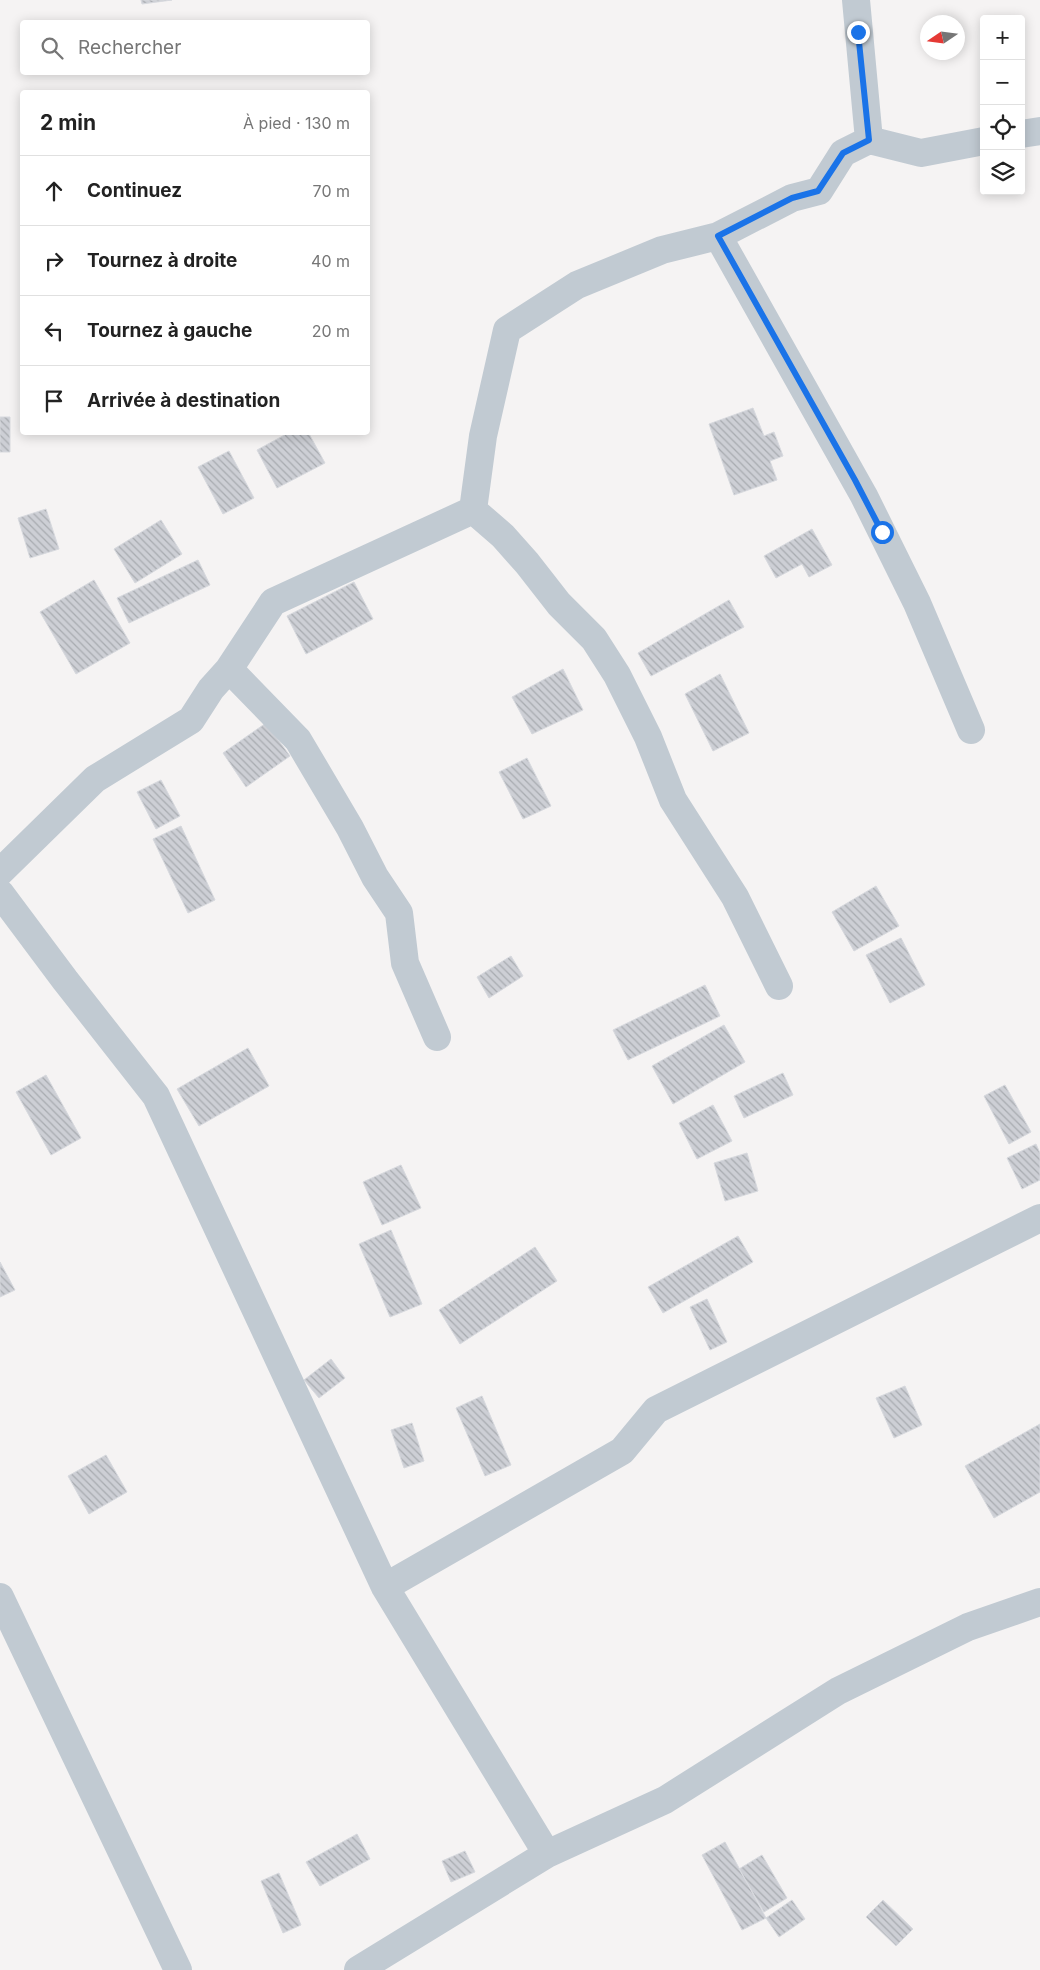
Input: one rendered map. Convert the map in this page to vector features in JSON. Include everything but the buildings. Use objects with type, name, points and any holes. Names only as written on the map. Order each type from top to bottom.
[{"type":"street","points":[[856,0],[869,140]]},
{"type":"street","points":[[1025,133],[1040,131]]},
{"type":"street","points":[[473,510],[483,436],[507,330],[577,285],[662,250],[718,236],[792,198],[818,191],[843,153],[869,140],[921,153],[980,142]]},
{"type":"street","points":[[718,236],[864,496],[917,603],[971,730]]},
{"type":"street","points":[[0,872],[95,779],[191,720],[211,690],[229,669],[274,602],[473,510]]},
{"type":"street","points":[[473,510],[503,536],[559,604],[594,639],[617,675],[648,737],[672,800],[735,896],[779,986]]},
{"type":"street","points":[[229,669],[298,740],[350,828],[375,877],[400,913],[405,963],[437,1037]]},
{"type":"street","points":[[0,893],[156,1096],[385,1587],[547,1854]]},
{"type":"street","points":[[385,1587],[622,1451],[656,1410],[1040,1218]]},
{"type":"street","points":[[0,1597],[178,1970]]},
{"type":"street","points":[[358,1970],[547,1854],[665,1800],[838,1691],[968,1627],[1040,1602]]},
{"type":"route","points":[[858,32],[869,140],[843,153],[818,191],[792,198],[718,236],[810,398],[882,532]]}]
